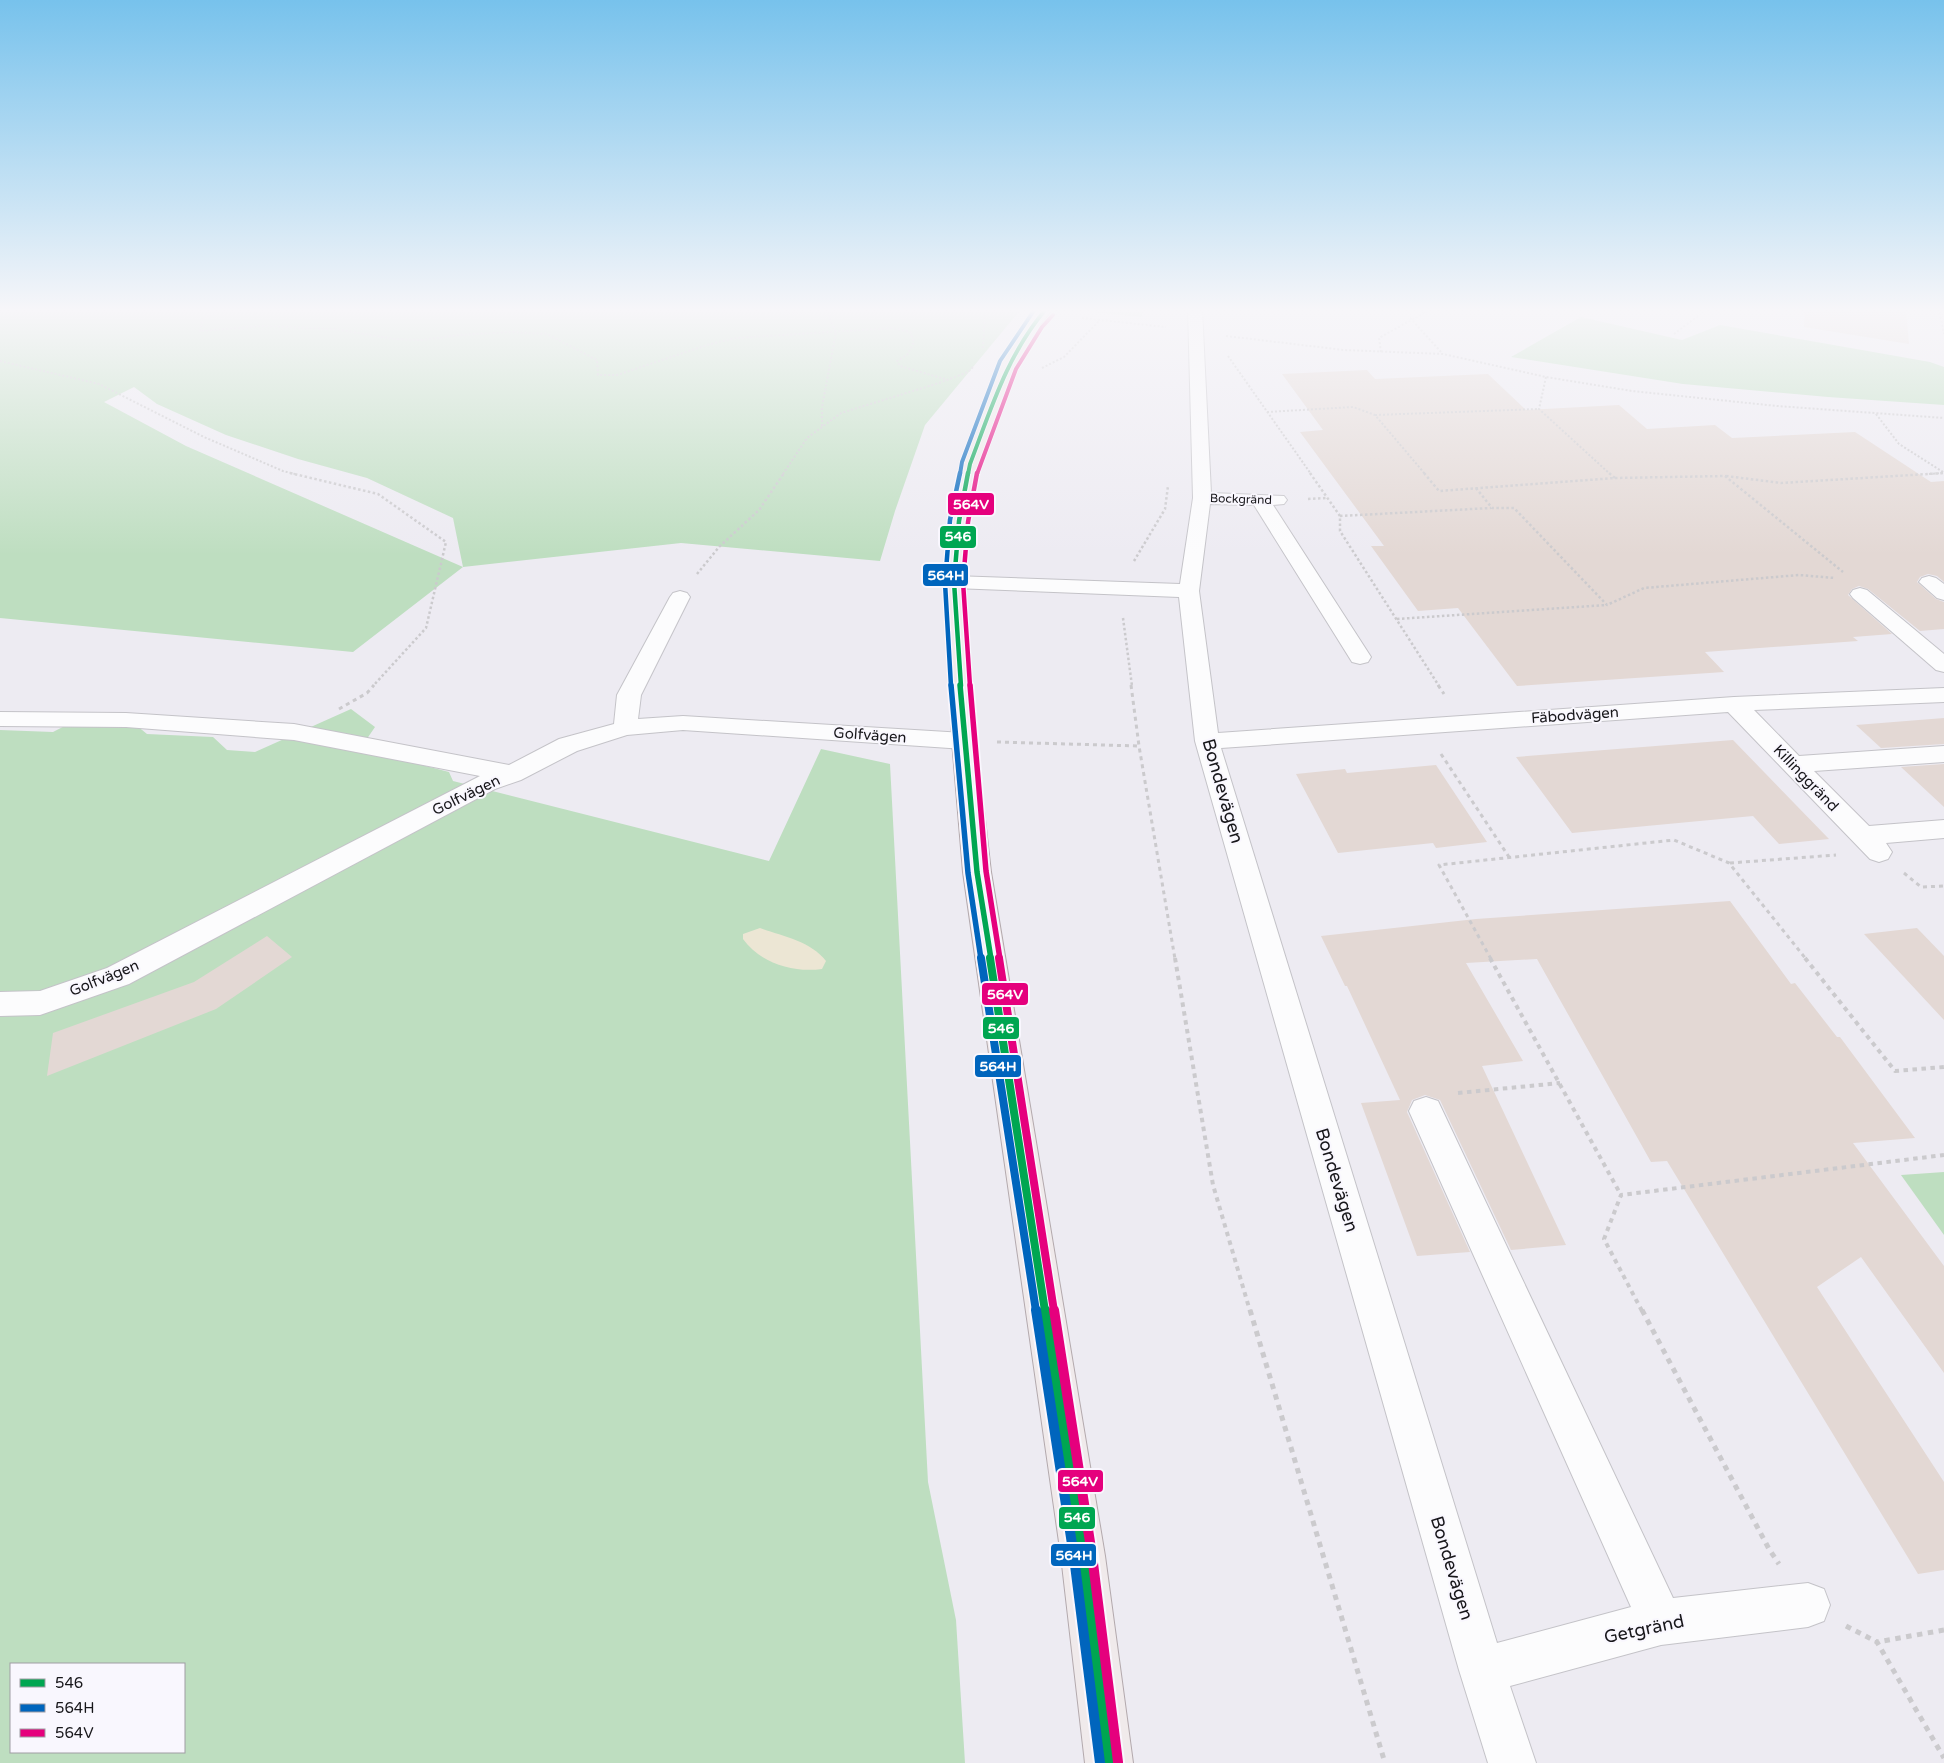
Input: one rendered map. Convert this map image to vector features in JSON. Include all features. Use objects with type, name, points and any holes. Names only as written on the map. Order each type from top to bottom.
[{"type":"main road","points":[[998,391],[970,464],[959,521],[954,582],[964,741],[977,872],[1083,1556],[1109,1763]]},
{"type":"street","name":"Bondevägen","points":[[1198,391],[1202,498],[1189,591],[1207,741],[1482,1670],[1512,1763]]},
{"type":"street","name":"Bockgränd","points":[[1202,498],[1270,500],[1360,657]]},
{"type":"street","points":[[954,582],[1189,591]]},
{"type":"street","points":[[1860,594],[1944,665]]},
{"type":"street","points":[[625,728],[629,694],[680,597]]},
{"type":"street","name":"Fäbodvägen","points":[[1207,741],[1423,728],[1461,722],[1734,704],[1944,695]]},
{"type":"street","name":"Killinggränd","points":[[1734,704],[1871,844]]},
{"type":"street","points":[[0,719],[126,720],[294,732],[512,774]]},
{"type":"street","name":"Golfvägen","points":[[0,1004],[40,1003],[118,976],[486,783],[512,774],[568,745],[625,728],[683,723],[964,741]]},
{"type":"street","points":[[1793,764],[1944,754]]},
{"type":"street","points":[[1871,844],[1944,830]]},
{"type":"street","points":[[1426,1111],[1661,1622]]},
{"type":"street","name":"Getgränd","points":[[1482,1670],[1661,1622],[1808,1605]]},
{"type":"path","points":[[113,391],[204,437],[283,471],[378,494],[446,542],[426,628],[367,693],[294,732]]},
{"type":"path","points":[[822,426],[820,416],[826,391]]},
{"type":"path","points":[[680,597],[719,547],[759,510],[807,438],[841,413],[911,391]]},
{"type":"path","points":[[1253,391],[1340,516],[1340,531],[1461,722]]},
{"type":"path","points":[[1539,409],[1543,391]]},
{"type":"path","points":[[1635,391],[1876,414],[1944,418]]},
{"type":"path","points":[[1267,412],[1353,407],[1375,415],[1539,409],[1615,478]]},
{"type":"path","points":[[1876,414],[1899,444],[1944,472]]},
{"type":"path","points":[[1375,415],[1439,491],[1615,478],[1725,476],[1781,483],[1944,472]]},
{"type":"path","points":[[1725,476],[1848,576]]},
{"type":"path","points":[[1168,482],[1165,509],[1119,587],[1139,746],[1213,1185],[1385,1763]]},
{"type":"path","points":[[1476,488],[1492,508]]},
{"type":"path","points":[[1340,516],[1514,508],[1607,605]]},
{"type":"path","points":[[1397,619],[1607,605],[1644,588],[1799,575],[1836,578]]},
{"type":"path","points":[[1423,728],[1510,857]]},
{"type":"path","points":[[964,741],[1139,746]]},
{"type":"path","points":[[1944,1067],[1895,1070],[1729,863],[1674,840],[1439,865],[1621,1194],[1604,1239],[1769,1549],[1808,1605],[1877,1642],[1944,1758]]},
{"type":"path","points":[[1729,863],[1871,844],[1921,887],[1944,886]]},
{"type":"path","points":[[1426,1111],[1419,1097],[1560,1083]]},
{"type":"path","points":[[1621,1194],[1944,1155]]},
{"type":"path","points":[[1877,1642],[1944,1630]]},
{"type":"green space","points":[[0,391],[125,391],[104,402],[186,446],[463,567],[353,652],[0,618]]},
{"type":"green space","points":[[140,391],[953,391],[925,425],[880,561],[681,543],[463,567],[453,518],[367,478],[298,459],[226,435],[157,404]]},
{"type":"green space","points":[[1764,391],[1944,391],[1944,405]]},
{"type":"green space","points":[[351,709],[375,727],[360,749],[449,772],[453,781],[769,861],[821,749],[890,764],[928,1482],[956,1620],[965,1763],[0,1763],[0,730],[53,732],[88,714],[125,716],[147,734],[213,737],[227,750],[255,752]]},
{"type":"green space","points":[[1944,1172],[1944,1235],[1901,1175]]},
{"type":"sand","points":[[760,928],[796,940],[820,954],[826,961],[822,969],[789,968],[758,954],[743,939],[743,934]]},
{"type":"building","points":[[1295,391],[1506,391],[1526,410],[1619,405],[1647,429],[1715,425],[1732,438],[1855,432],[1931,482],[1944,481],[1944,582],[1937,576],[1928,574],[1920,577],[1917,582],[1936,599],[1944,602],[1944,629],[1920,631],[1868,589],[1859,586],[1852,589],[1848,595],[1892,634],[1853,637],[1858,641],[1705,652],[1724,672],[1517,686],[1458,608],[1418,611],[1371,546],[1384,546],[1300,432],[1323,430]]},
{"type":"building","points":[[1944,718],[1944,744],[1881,748],[1856,725]]},
{"type":"building","points":[[1733,740],[1829,839],[1779,844],[1753,816],[1572,833],[1516,757]]},
{"type":"building","points":[[1944,764],[1944,807],[1901,767]]},
{"type":"building","points":[[1436,765],[1487,842],[1436,848],[1433,843],[1338,853],[1296,774],[1345,769],[1347,773]]},
{"type":"building","points":[[1730,901],[1791,984],[1795,983],[1837,1037],[1840,1037],[1915,1138],[1853,1143],[1944,1266],[1944,1373],[1861,1257],[1817,1287],[1944,1482],[1944,1570],[1918,1574],[1667,1161],[1651,1162],[1537,959],[1466,963],[1523,1061],[1482,1066],[1566,1245],[1511,1250],[1440,1100],[1425,1095],[1412,1100],[1407,1112],[1470,1252],[1417,1256],[1361,1103],[1400,1100],[1347,986],[1345,986],[1321,936],[1476,919]]},
{"type":"building","points":[[1917,928],[1944,956],[1944,1020],[1864,934]]},
{"type":"building","points":[[267,936],[292,957],[216,1009],[47,1076],[53,1033],[194,982]]},
{"type":"transit line","name":"564H","points":[[989,391],[962,462],[950,520],[945,583],[955,742],[968,873],[1074,1557],[1100,1763]]},
{"type":"transit line","name":"546","points":[[998,391],[970,464],[959,521],[954,582],[964,741],[977,872],[1083,1556],[1109,1763]]},
{"type":"transit line","name":"564V","points":[[1007,391],[978,466],[968,522],[963,582],[973,740],[986,871],[1092,1555],[1118,1762]]}]
